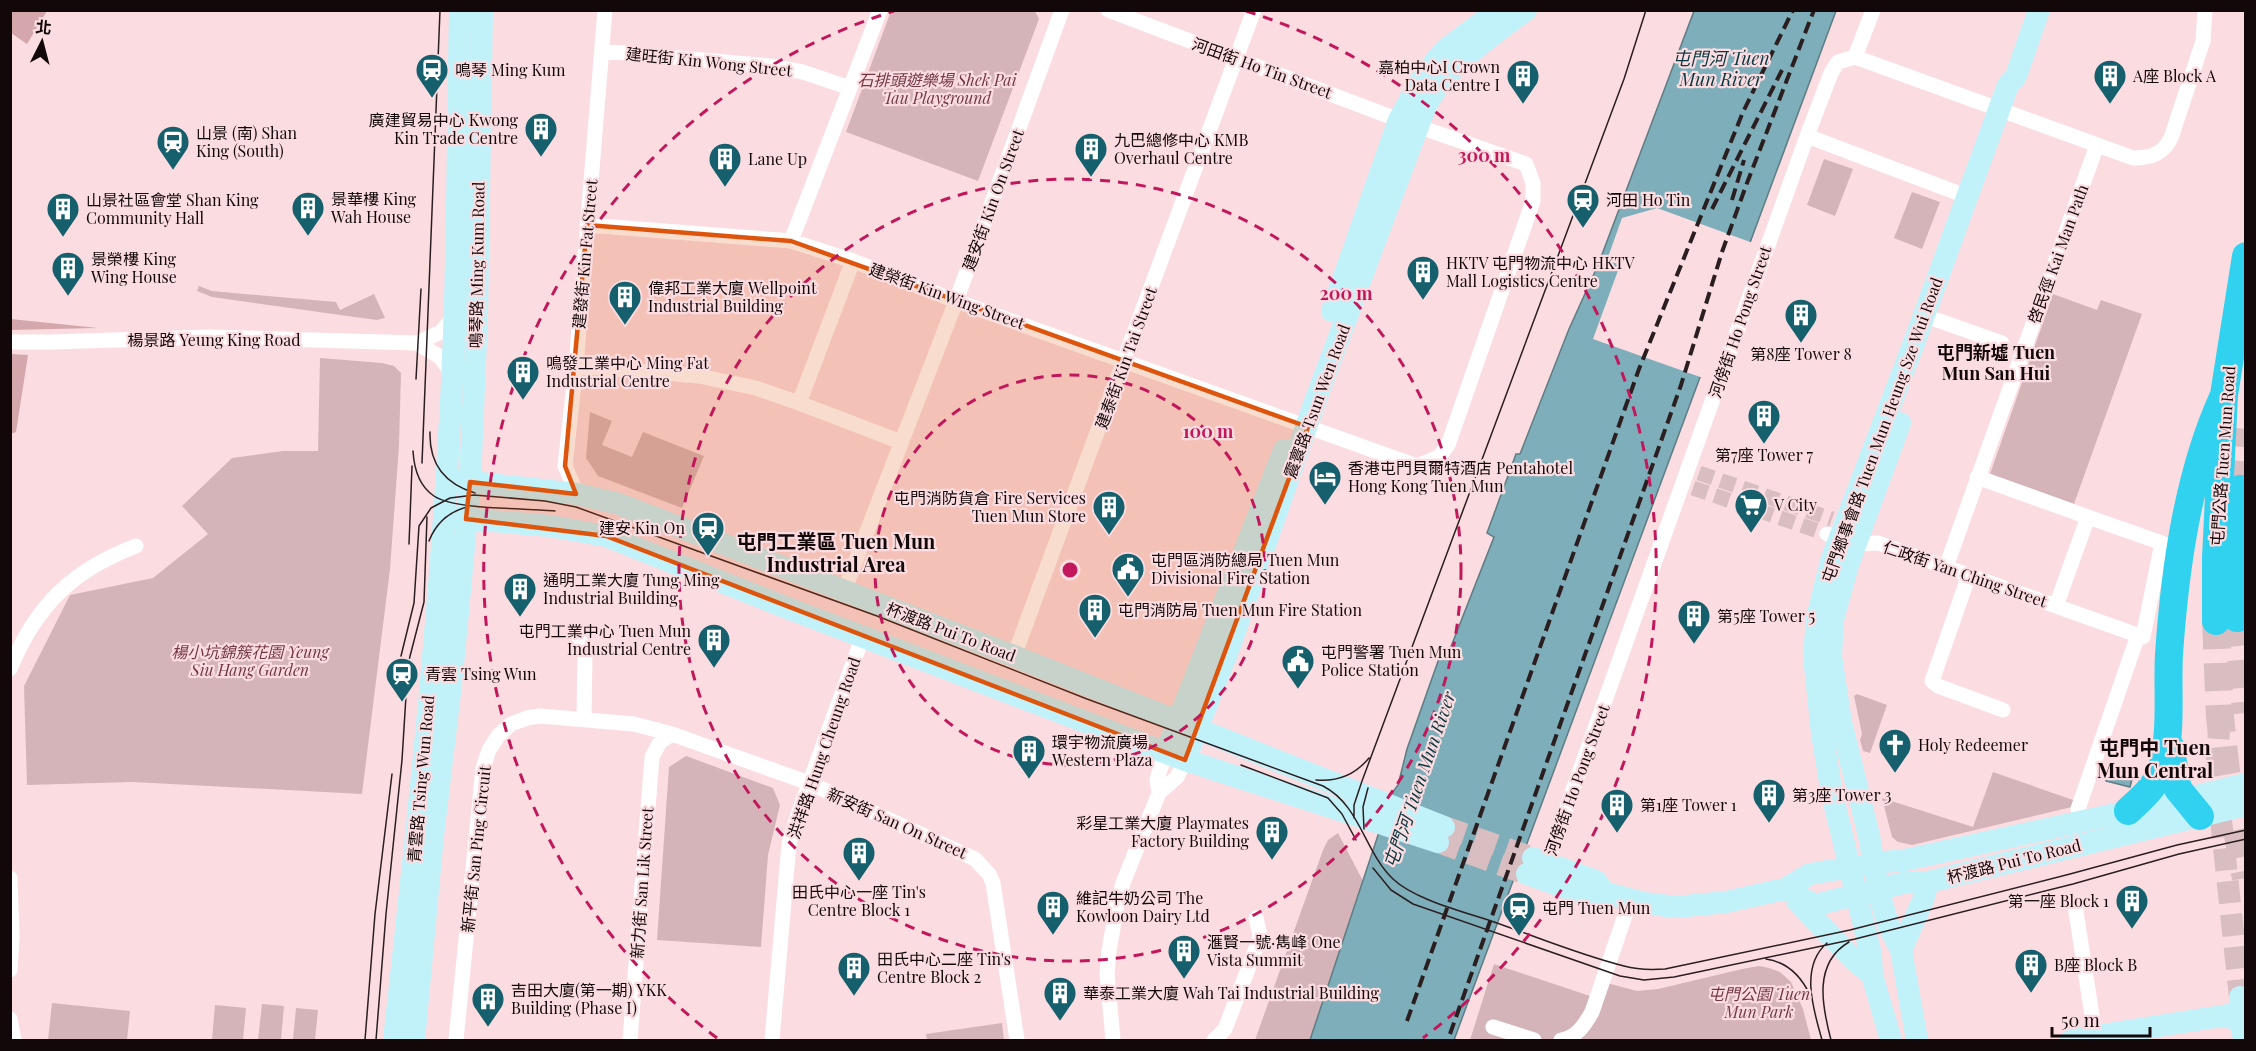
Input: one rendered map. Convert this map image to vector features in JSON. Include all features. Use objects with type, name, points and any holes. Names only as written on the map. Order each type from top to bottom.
[{"type":"highway","name":"屯門公路 Tuen Mun Road","points":[[2240,489],[2237,558],[2227,620],[2216,558],[2224,395],[2246,256]]},
{"type":"highway","points":[[2128,811],[2157,780],[2163,764],[2168,726],[2169,656],[2173,612],[2196,472],[2212,421],[2224,395]]},
{"type":"highway","points":[[2168,726],[2175,783],[2192,808]]},
{"type":"main road","name":"鳴琴路 Ming Kum Road","points":[[455,518],[447,479],[454,316],[460,10]]},
{"type":"main road","name":"鳴琴路 Ming Kum Road","points":[[455,518],[470,482],[477,316],[482,10]]},
{"type":"main road","name":"震寰路 Tsun Wen Road","points":[[1175,756],[1301,424],[1424,75],[1439,57],[1498,10]]},
{"type":"main road","name":"震寰路 Tsun Wen Road","points":[[1408,123],[1451,69],[1527,10]]},
{"type":"main road","name":"屯門鄉事會路 Tuen Mun Heung Sze Wui Road","points":[[1891,1041],[1872,975],[1867,893],[1874,863],[1843,730],[1832,665],[1833,619],[1848,565],[1848,532],[2017,88],[2016,76],[2039,10]]},
{"type":"main road","name":"屯門鄉事會路 Tuen Mun Heung Sze Wui Road","points":[[1917,1041],[1901,950],[1889,927],[1849,867],[1832,794],[1824,744],[1814,656],[1817,618],[1831,561],[1848,532],[1937,320],[2006,113]]},
{"type":"main road","points":[[472,434],[489,466],[514,486]]},
{"type":"main road","name":"杯渡路 Pui To Road","points":[[447,479],[577,494],[619,504],[1188,725],[1379,812],[1441,835]]},
{"type":"main road","name":"杯渡路 Pui To Road","points":[[455,518],[550,526],[606,536],[1175,756],[1379,812]]},
{"type":"main road","name":"青雲路 Tsing Wun Road","points":[[394,1041],[420,802],[455,518]]},
{"type":"main road","name":"青雲路 Tsing Wun Road","points":[[414,1041],[433,836],[453,676],[455,518]]},
{"type":"main road","name":"杯渡路 Pui To Road","points":[[1785,889],[1815,905],[1907,882],[1928,882],[2001,864],[2192,808],[2246,784]]},
{"type":"main road","name":"杯渡路 Pui To Road","points":[[1537,868],[1591,897],[1604,892],[1630,901],[1676,907],[1706,905],[1785,889],[1810,874],[1905,860],[2128,811],[2246,805]]},
{"type":"main road","points":[[1901,950],[1923,900],[1928,882]]},
{"type":"main road","points":[[1785,889],[1853,959],[1872,975]]},
{"type":"main road","points":[[2071,1041],[2228,1015],[2242,1030],[2240,997]]},
{"type":"street","name":"建發街 Kin Fat Street","points":[[577,494],[564,466],[576,366],[605,10]]},
{"type":"street","points":[[791,241],[879,10]]},
{"type":"street","name":"建安街 Kin On Street","points":[[844,591],[956,301],[1062,10]]},
{"type":"street","name":"河田街 Ho Tin Street","points":[[1108,10],[1408,123],[1526,164],[1533,183],[1533,201],[1448,445],[1440,457],[1417,466]]},
{"type":"street","name":"建泰街 Kin Tai Street","points":[[1014,656],[1254,10]]},
{"type":"street","points":[[1873,10],[1855,57],[2133,158],[2143,158],[2158,153],[2167,146],[2172,138],[2203,41],[2205,10]]},
{"type":"street","name":"建旺街 Kin Wong Street","points":[[602,51],[770,66],[803,72],[850,88]]},
{"type":"street","name":"河傍街 Ho Pong Street","points":[[1537,868],[1694,471],[1768,243],[1831,73],[1838,62],[1855,57]]},
{"type":"street","points":[[1807,136],[1963,195]]},
{"type":"street","name":"啓民徑 Kai Man Path","points":[[1946,567],[2097,145]]},
{"type":"street","name":"建榮街 Kin Wing Street","points":[[587,225],[791,241],[853,261],[956,301],[1417,466]]},
{"type":"street","points":[[799,403],[853,261]]},
{"type":"street","points":[[417,344],[441,332],[454,316]]},
{"type":"street","points":[[1937,320],[2002,344]]},
{"type":"street","name":"楊景路 Yeung King Road","points":[[10,342],[200,337],[417,344]]},
{"type":"street","points":[[417,344],[440,357],[452,374]]},
{"type":"street","points":[[576,366],[699,376],[756,388],[901,441]]},
{"type":"street","points":[[1977,477],[2162,543],[2140,636],[2078,808]]},
{"type":"street","name":"仁政街 Yan Ching Street","points":[[2056,606],[2088,517]]},
{"type":"street","name":"仁政街 Yan Ching Street","points":[[1848,532],[2140,636]]},
{"type":"street","points":[[10,669],[29,629],[49,601],[89,568],[112,555],[136,546]]},
{"type":"street","points":[[1969,575],[1932,681],[1938,686],[2003,710]]},
{"type":"street","points":[[577,634],[585,652],[584,720]]},
{"type":"street","name":"洪祥路 Hung Cheung Road","points":[[772,1041],[788,851],[795,822],[863,636]]},
{"type":"street","name":"新平街 San Ping Circuit","points":[[456,1041],[481,777],[485,758],[504,729],[519,720],[540,716],[634,724],[672,734],[809,783]]},
{"type":"street","name":"新力街 San Lik Street","points":[[630,1041],[652,757],[660,742],[672,734]]},
{"type":"street","points":[[1113,1041],[1107,974],[1112,928],[1124,883],[1159,793],[1177,777],[1175,756]]},
{"type":"street","name":"新安街 San On Street","points":[[809,783],[975,859],[983,865],[993,883],[1017,1041]]},
{"type":"street","points":[[10,878],[12,937],[10,970]]},
{"type":"street","points":[[1561,1041],[1568,1039],[1583,1028],[1592,1012],[1630,901]]},
{"type":"street","points":[[2075,905],[2095,1038]]},
{"type":"street","points":[[1214,1041],[1226,1029],[1258,944],[1260,935],[1256,918]]},
{"type":"street","points":[[10,1019],[14,1041]]},
{"type":"street","points":[[1493,1027],[1534,1041]]},
{"type":"highlighted area","points":[[587,225],[791,241],[1308,427],[1185,760],[606,536],[466,519],[470,482],[576,494],[565,466]]},
{"type":"green space","name":"石排頭遊樂場 Shek Pai Tau Playground","points":[[891,11],[1035,11],[1039,19],[978,181],[846,132]]},
{"type":"green space","points":[[1824,159],[1853,169],[1835,216],[1807,205]]},
{"type":"green space","points":[[1912,192],[1940,202],[1922,249],[1894,238]]},
{"type":"green space","points":[[199,286],[212,291],[336,302],[340,310],[374,294],[385,318],[377,320],[212,297],[197,291]]},
{"type":"green space","points":[[2053,294],[2097,310],[2101,300],[2142,314],[2074,504],[1990,474]]},
{"type":"green space","name":"楊小坑錦簇花園 Yeung Siu Hang Garden","points":[[320,358],[382,363],[394,366],[401,373],[399,446],[390,569],[362,794],[133,782],[27,785],[24,686],[70,595],[153,578],[208,534],[182,506],[232,458],[283,451],[318,451]]},
{"type":"green space","points":[[590,412],[612,421],[602,445],[632,457],[643,432],[704,456],[682,508],[598,476],[586,458]]},
{"type":"green space","points":[[1857,694],[1887,705],[1870,753],[1863,751],[1860,740],[1862,734],[1854,696]]},
{"type":"green space","points":[[686,756],[773,788],[780,805],[768,855],[761,947],[657,940],[669,767]]},
{"type":"green space","points":[[1993,772],[2073,800],[2076,806],[1912,845],[1898,842],[1892,837],[1882,798],[1973,827]]},
{"type":"green space","points":[[1338,833],[1363,881],[1310,1040],[1255,1040],[1323,850],[1328,840]]},
{"type":"green space","name":"屯門公園 Tuen Mun Park","points":[[1494,964],[1590,996],[1596,980],[1637,991],[1658,989],[1759,966],[1769,968],[1780,972],[1791,982],[1803,1009],[1811,1040],[1470,1040]]},
{"type":"green space","points":[[52,1003],[130,1011],[127,1040],[48,1040]]},
{"type":"green space","points":[[262,1004],[284,1006],[281,1040],[258,1040]]},
{"type":"green space","points":[[215,1005],[246,1008],[243,1040],[212,1040]]},
{"type":"green space","points":[[296,1008],[318,1010],[315,1040],[293,1040]]},
{"type":"green space","points":[[1002,1023],[1004,1040],[927,1040],[926,1034]]},
{"type":"shaded area","points":[[10,11],[47,11],[27,44],[11,33]]},
{"type":"shaded area","points":[[11,319],[98,328],[11,330]]},
{"type":"shaded area","points":[[11,354],[28,355],[16,432],[11,434]]},
{"type":"water","name":"屯門河 Tuen Mun River","points":[[1694,11],[1836,11],[1454,1040],[1310,1040],[1442,650],[1450,649],[1494,537],[1487,533],[1516,454],[1520,454],[1569,329],[1598,265]]},
{"type":"water","points":[[2110,766],[2134,772],[2130,787],[2106,781]]},
{"type":"pier","points":[[1657,208],[1753,243],[1703,378],[1593,339],[1620,265],[1607,260],[1622,218]]},
{"type":"tunnel","points":[[2240,489],[2246,429]]},
{"type":"tunnel","points":[[1699,473],[1832,519]]},
{"type":"tunnel","points":[[1693,488],[1827,534]]},
{"type":"tunnel","points":[[2237,618],[2246,713]]},
{"type":"tunnel","points":[[2216,621],[2220,717],[2226,771],[2246,878]]},
{"type":"tunnel","points":[[2220,717],[2216,773],[2240,997]]},
{"type":"tunnel","points":[[1444,827],[1533,858]]},
{"type":"tunnel","points":[[1438,842],[1527,874]]},
{"type":"tram line","points":[[422,463],[440,10]]},
{"type":"tram line","points":[[1354,818],[1354,805],[1362,781],[1624,79],[1646,10]]},
{"type":"tram line","points":[[416,379],[421,289]]},
{"type":"tram line","points":[[430,432],[432,454],[441,472],[455,484],[475,493]]},
{"type":"tram line","points":[[413,451],[416,470],[421,482],[429,492],[444,501],[474,506],[555,511]]},
{"type":"tram line","points":[[409,544],[412,466]]},
{"type":"tram line","points":[[401,656],[414,603],[419,526],[431,508],[450,498],[474,495],[545,501],[576,507],[877,616],[1087,699],[1323,786],[1335,794],[1354,816],[1383,868],[1393,879],[1414,893],[1441,905],[1575,951],[1639,969],[1665,969],[1850,930],[2177,845],[2246,830]]},
{"type":"tram line","points":[[429,541],[435,529],[444,519],[467,507]]},
{"type":"tram line","points":[[376,1040],[402,760],[408,664],[424,602],[427,517]]},
{"type":"tram line","points":[[1316,780],[1332,780],[1346,776],[1358,769],[1369,758]]},
{"type":"tram line","points":[[1241,765],[1328,798],[1342,814],[1356,840]]},
{"type":"tram line","points":[[365,1040],[375,914],[392,774]]},
{"type":"tram line","points":[[1364,829],[1363,807],[1368,788]]},
{"type":"tram line","points":[[1373,868],[1391,890],[1413,904],[1620,976],[1644,980],[1674,977],[1855,939],[2073,884],[2179,854],[2246,839]]},
{"type":"tram line","points":[[1831,1040],[1823,1000],[1825,973],[1830,961],[1849,942]]},
{"type":"tram line","points":[[1822,1040],[1815,1016],[1811,977],[1818,953],[1827,943]]},
{"type":"tram line","points":[[1766,959],[1780,963],[1792,971],[1810,995]]},
{"type":"railway","points":[[1407,1021],[1639,369],[1743,112],[1793,10]]},
{"type":"railway","points":[[1450,1034],[1681,385],[1722,252],[1814,10]]},
{"type":"railway","points":[[1712,209],[1782,70]]},
{"type":"railway","points":[[1732,200],[1744,160]]},
{"type":"place","name":"鳴琴 Ming Kum","points":[[432,99]]},
{"type":"place","name":"嘉柏中心I Crown Data Centre I","points":[[1523,105]]},
{"type":"place","name":"A座 Block A","points":[[2110,105]]},
{"type":"place","name":"廣建貿易中心 Kwong Kin Trade Centre","points":[[541,158]]},
{"type":"place","name":"山景 (南) Shan King (South)","points":[[173,171]]},
{"type":"place","name":"九巴總修中心 KMB Overhaul Centre","points":[[1091,178]]},
{"type":"place","name":"Lane Up","points":[[725,188]]},
{"type":"place","name":"河田 Ho Tin","points":[[1583,229]]},
{"type":"place","name":"景華樓 King Wah House","points":[[308,237]]},
{"type":"place","name":"山景社區會堂 Shan King Community Hall","points":[[63,238]]},
{"type":"place","name":"景榮樓 King Wing House","points":[[68,297]]},
{"type":"place","name":"HKTV 屯門物流中心 HKTV Mall Logistics Centre","points":[[1423,301]]},
{"type":"place","name":"偉邦工業大廈 Wellpoint Industrial Building","points":[[625,326]]},
{"type":"place","name":"第8座 Tower 8","points":[[1801,344]]},
{"type":"place","name":"鳴發工業中心 Ming Fat Industrial Centre","points":[[523,401]]},
{"type":"place","name":"第7座 Tower 7","points":[[1764,445]]},
{"type":"place","name":"香港屯門貝爾特酒店 Pentahotel Hong Kong Tuen Mun","points":[[1325,506]]},
{"type":"place","name":"V City","points":[[1751,534]]},
{"type":"place","name":"屯門消防貨倉 Fire Services Tuen Mun Store","points":[[1109,536]]},
{"type":"place","name":"建安 Kin On","points":[[708,557]]},
{"type":"place","name":"屯門區消防總局 Tuen Mun Divisional Fire Station","points":[[1128,598]]},
{"type":"place","name":"通明工業大廈 Tung Ming Industrial Building","points":[[520,618]]},
{"type":"place","name":"屯門消防局 Tuen Mun Fire Station","points":[[1095,639]]},
{"type":"place","name":"第5座 Tower 5","points":[[1694,645]]},
{"type":"place","name":"屯門工業中心 Tuen Mun Industrial Centre","points":[[714,669]]},
{"type":"place","name":"屯門警署 Tuen Mun Police Station","points":[[1298,690]]},
{"type":"place","name":"青雲 Tsing Wun","points":[[402,703]]},
{"type":"place","name":"Holy Redeemer","points":[[1895,774]]},
{"type":"place","name":"環宇物流廣場 Western Plaza","points":[[1029,780]]},
{"type":"place","name":"第3座 Tower 3","points":[[1769,824]]},
{"type":"place","name":"第1座 Tower 1","points":[[1617,834]]},
{"type":"place","name":"彩星工業大廈 Playmates Factory Building","points":[[1272,861]]},
{"type":"place","name":"田氏中心一座 Tin's Centre Block 1","points":[[859,882]]},
{"type":"place","name":"第一座 Block 1","points":[[2132,930]]},
{"type":"place","name":"維記牛奶公司 The Kowloon Dairy Ltd","points":[[1053,936]]},
{"type":"place","name":"屯門 Tuen Mun","points":[[1519,937]]},
{"type":"place","name":"滙賢一號·雋峰 One Vista Summit","points":[[1184,980]]},
{"type":"place","name":"B座 Block B","points":[[2031,994]]},
{"type":"place","name":"田氏中心二座 Tin's Centre Block 2","points":[[854,997]]},
{"type":"place","name":"華泰工業大廈 Wah Tai Industrial Building","points":[[1060,1022]]},
{"type":"place","name":"吉田大廈(第一期) YKK Building (Phase I)","points":[[488,1028]]},
{"type":"district","name":"屯門新墟 Tuen Mun San Hui","points":[[1996,364]]},
{"type":"district","name":"屯門工業區 Tuen Mun Industrial Area","points":[[836,554]]},
{"type":"district","name":"屯門中 Tuen Mun Central","points":[[2155,760]]}]
